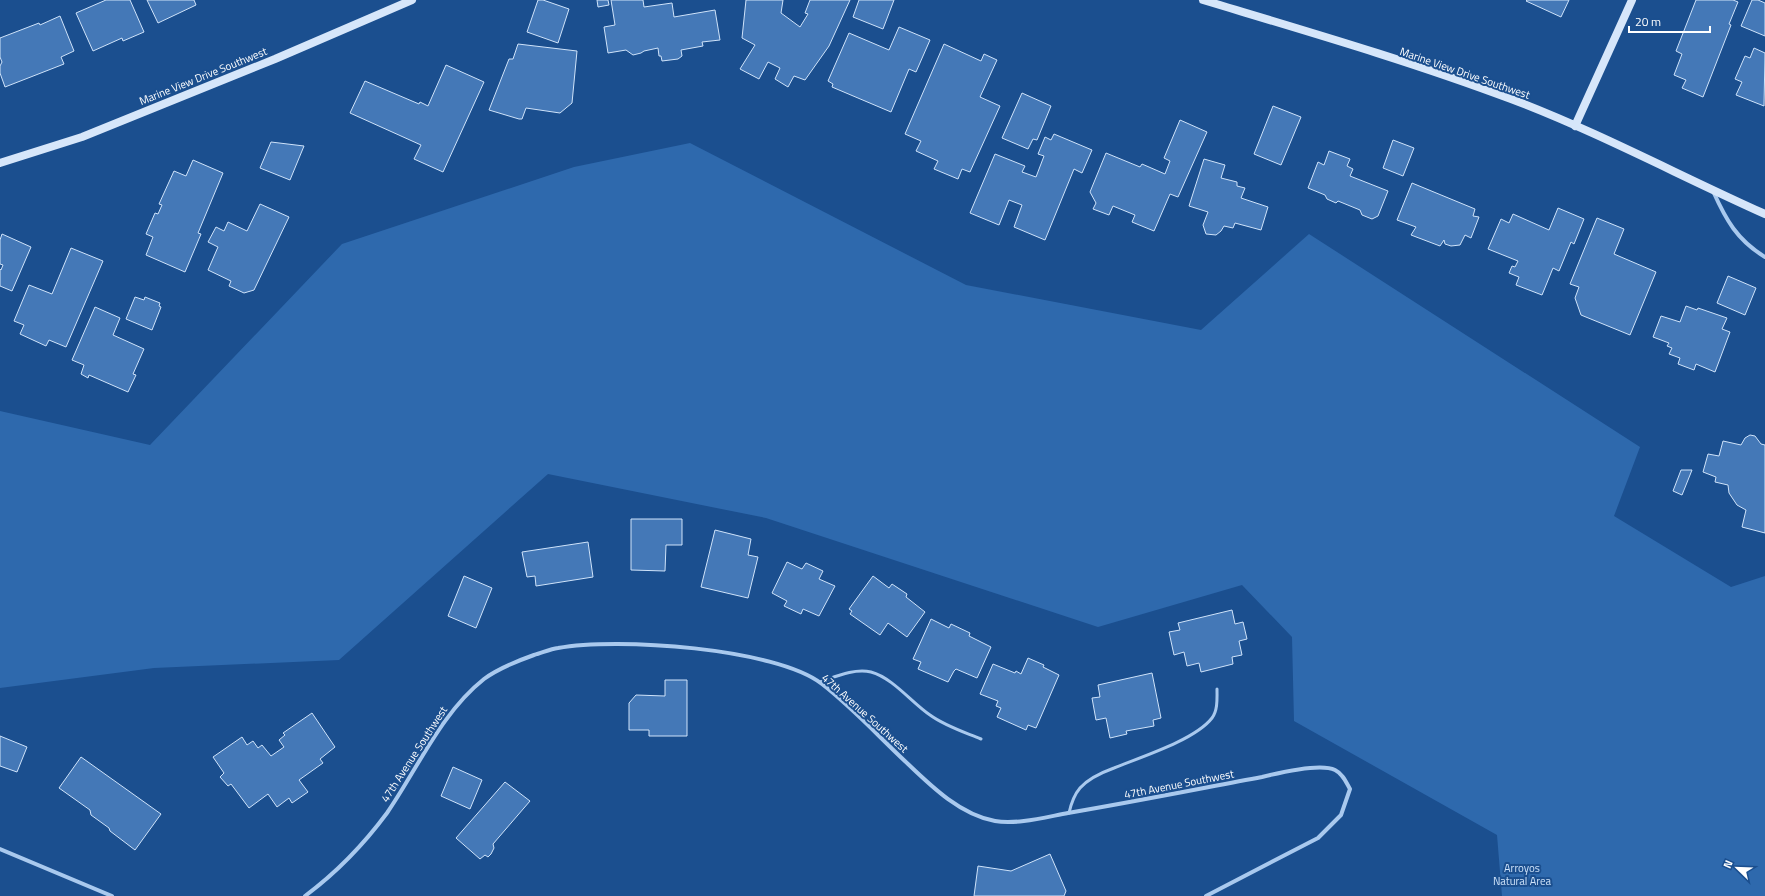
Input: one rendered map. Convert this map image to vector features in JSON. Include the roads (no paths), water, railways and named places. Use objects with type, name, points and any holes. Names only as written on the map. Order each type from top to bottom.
[{"type":"street","name":"Marine View Drive Southwest","points":[[0,163],[82,137],[274,59],[412,0]]},
{"type":"street","name":"Marine View Drive Southwest","points":[[1203,0],[1392,58],[1511,99],[1575,126],[1765,214]]},
{"type":"street","points":[[1575,126],[1632,0]]},
{"type":"street","points":[[1712,189],[1727,222],[1751,248],[1765,256]]},
{"type":"street","name":"47th Avenue Southwest","points":[[305,896],[356,851],[386,814],[420,762],[443,723],[461,700],[486,677],[514,662],[557,648],[613,643],[689,647],[748,657],[787,666],[820,682],[928,782],[957,805],[975,815],[996,822],[1021,821],[1069,813],[1294,770],[1324,768],[1336,770],[1345,779],[1350,789],[1341,815],[1318,838],[1206,896]]},
{"type":"street","points":[[0,849],[112,896]]},
{"type":"lane","points":[[820,682],[852,672],[871,672],[890,682],[931,716],[958,730],[981,739]]},
{"type":"lane","points":[[1069,813],[1072,802],[1081,787],[1101,773],[1178,742],[1200,728],[1212,718],[1217,707],[1217,689]]},
{"type":"park label","name":"Arroyos Natural Area","points":[[1522,874]]}]
